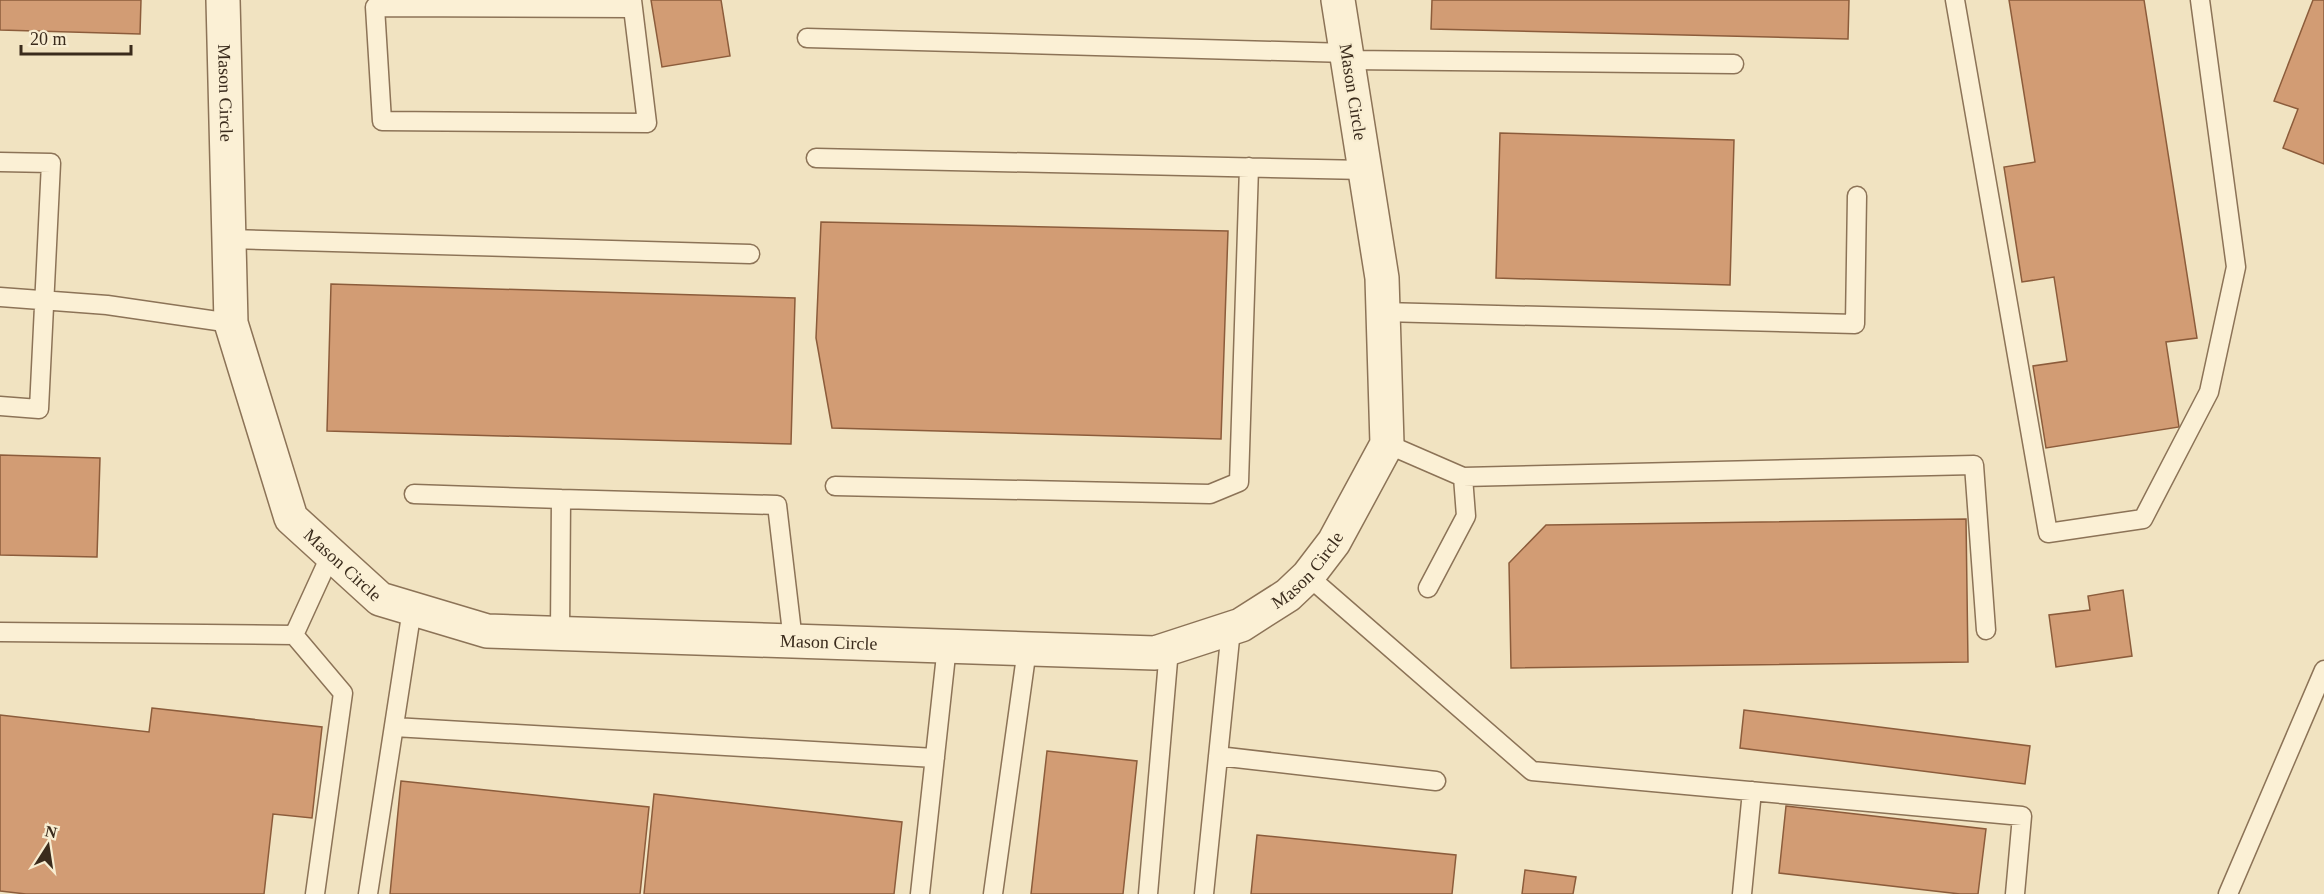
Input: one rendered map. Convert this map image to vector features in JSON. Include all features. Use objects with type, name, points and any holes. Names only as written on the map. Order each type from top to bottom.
[{"type":"street","name":"Mason Circle","points":[[223,0],[231,323],[291,518],[380,599],[487,631],[1155,653],[1241,625],[1288,596],[1308,576],[1334,542],[1387,444],[1382,278],[1338,0]]},
{"type":"lane","points":[[1955,0],[2048,534],[2143,519],[2209,392],[2236,267],[2200,0]]},
{"type":"lane","points":[[372,4],[633,4],[647,123],[381,121],[372,4]]},
{"type":"lane","points":[[807,38],[1347,56],[1734,64]]},
{"type":"lane","points":[[816,158],[1365,170]]},
{"type":"lane","points":[[0,162],[51,163],[39,409],[0,406]]},
{"type":"lane","points":[[835,486],[1210,494],[1239,482],[1250,167]]},
{"type":"lane","points":[[1383,312],[1855,324],[1857,196]]},
{"type":"lane","points":[[229,239],[750,254]]},
{"type":"lane","points":[[0,297],[107,305],[231,323]]},
{"type":"lane","points":[[1387,444],[1462,477],[1974,465],[1986,630]]},
{"type":"lane","points":[[1428,588],[1466,516],[1462,477]]},
{"type":"lane","points":[[414,494],[777,505],[793,641]]},
{"type":"lane","points":[[560,633],[561,500]]},
{"type":"lane","points":[[294,635],[331,554]]},
{"type":"lane","points":[[1308,576],[1532,771],[2022,816],[2015,894]]},
{"type":"lane","points":[[368,894],[412,609]]},
{"type":"lane","points":[[1204,894],[1231,629]]},
{"type":"lane","points":[[0,632],[294,635],[343,693],[315,894]]},
{"type":"lane","points":[[920,894],[947,646]]},
{"type":"lane","points":[[993,894],[1027,649]]},
{"type":"lane","points":[[1148,894],[1169,649]]},
{"type":"lane","points":[[2228,894],[2324,670]]},
{"type":"lane","points":[[394,727],[935,758]]},
{"type":"lane","points":[[1218,756],[1436,781]]},
{"type":"lane","points":[[1742,894],[1752,791]]},
{"type":"building","points":[[0,0],[141,0],[140,34],[0,30]]},
{"type":"building","points":[[651,0],[721,0],[730,56],[662,67]]},
{"type":"building","points":[[1432,0],[1849,0],[1848,39],[1431,29]]},
{"type":"building","points":[[2009,0],[2144,0],[2197,338],[2166,342],[2179,427],[2046,448],[2033,366],[2067,361],[2054,277],[2022,282],[2004,167],[2035,162]]},
{"type":"building","points":[[2313,0],[2324,0],[2324,164],[2283,148],[2298,109],[2274,101]]},
{"type":"building","points":[[1500,133],[1734,140],[1730,285],[1496,278]]},
{"type":"building","points":[[821,222],[1228,231],[1221,439],[832,428],[816,338]]},
{"type":"building","points":[[331,284],[795,298],[791,444],[327,431]]},
{"type":"building","points":[[0,455],[100,458],[97,557],[0,555]]},
{"type":"building","points":[[1966,519],[1968,662],[1511,668],[1509,563],[1546,525]]},
{"type":"building","points":[[2123,590],[2132,656],[2056,667],[2049,615],[2090,610],[2088,596]]},
{"type":"building","points":[[152,708],[322,727],[312,818],[273,814],[264,894],[26,894],[0,891],[0,715],[149,732]]},
{"type":"building","points":[[1744,710],[2030,746],[2025,784],[1740,748]]},
{"type":"building","points":[[1047,751],[1137,761],[1123,894],[1031,894]]},
{"type":"building","points":[[401,781],[649,807],[640,894],[390,894]]},
{"type":"building","points":[[654,794],[902,822],[894,894],[644,894]]},
{"type":"building","points":[[1786,806],[1986,829],[1978,894],[1960,894],[1779,873]]},
{"type":"building","points":[[1257,835],[1456,855],[1452,894],[1251,894]]},
{"type":"building","points":[[1525,870],[1576,877],[1573,894],[1522,894]]}]
